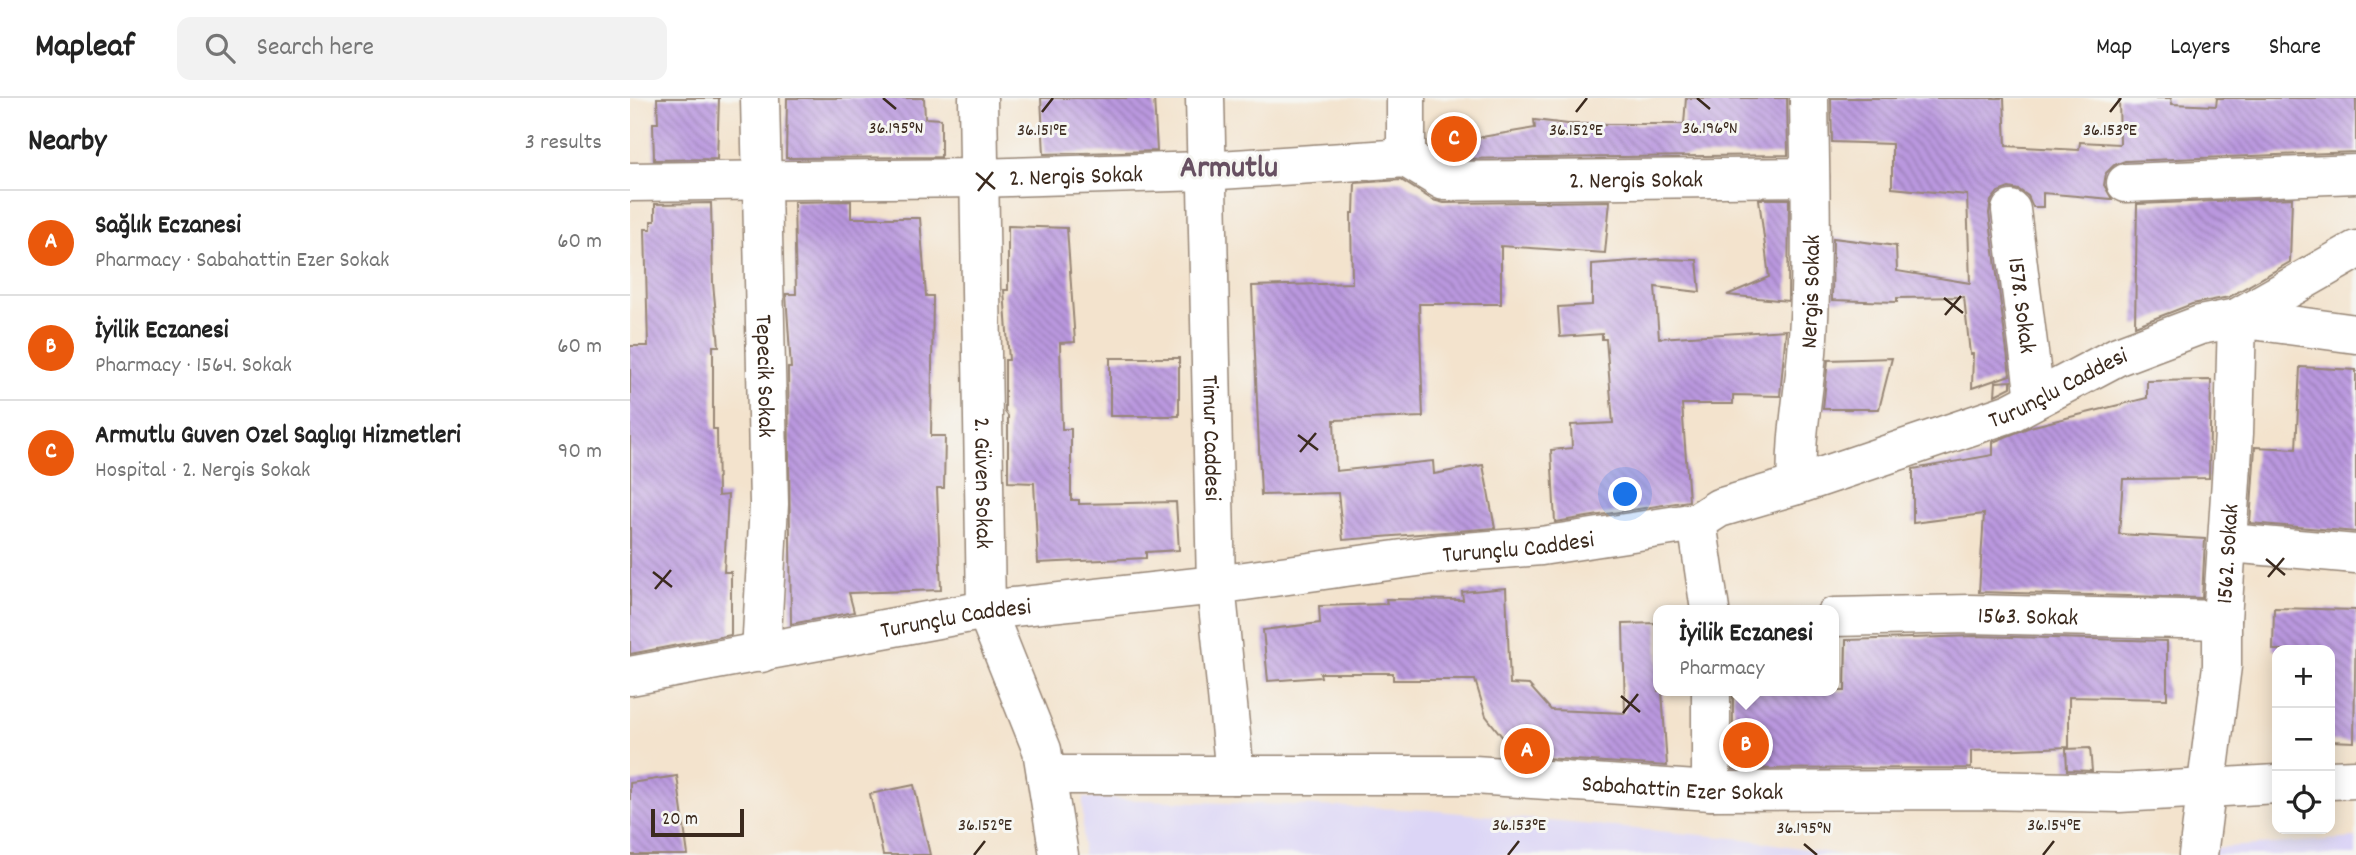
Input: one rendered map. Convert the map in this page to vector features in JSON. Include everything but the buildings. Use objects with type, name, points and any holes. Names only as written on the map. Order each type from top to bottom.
[{"type":"street","name":"Tepecik Sokak","points":[[760,98],[769,504],[761,653]]},
{"type":"street","name":"2. Güven Sokak","points":[[978,98],[986,610],[1042,750],[1059,855]]},
{"type":"street","name":"Timur Caddesi","points":[[1205,98],[1204,171],[1216,585],[1235,775]]},
{"type":"street","points":[[1406,98],[1406,158]]},
{"type":"street","name":"Nergis Sokak","points":[[1797,485],[1795,449],[1808,353],[1813,259],[1809,98]]},
{"type":"street","name":"2. Nergis Sokak","points":[[630,183],[762,179],[978,178],[1204,171],[1406,158],[1444,181],[1810,177]]},
{"type":"street","points":[[2126,183],[2356,174]]},
{"type":"street","name":"1578. Sokak","points":[[2011,210],[2035,399]]},
{"type":"street","name":"Turunçlu Caddesi","points":[[630,677],[986,610],[1216,585],[1439,554],[1541,546],[1697,522],[1719,508],[1797,485],[2010,413],[2118,356],[2200,325],[2237,318],[2356,250]]},
{"type":"street","points":[[2237,318],[2356,334]]},
{"type":"street","name":"1562. Sokak","points":[[2198,855],[2222,666],[2237,318]]},
{"type":"street","points":[[1697,522],[1709,605]]},
{"type":"street","points":[[2229,543],[2356,554]]},
{"type":"street","name":"1563. Sokak","points":[[1839,617],[1970,614],[2222,620]]},
{"type":"street","points":[[1711,696],[1711,791]]},
{"type":"street","name":"Sabahattin Ezer Sokak","points":[[1046,775],[1474,775],[1711,791],[1981,790],[2119,793],[2272,783]]},
{"type":"street","points":[[2335,780],[2356,779]]},
{"type":"shaded area","points":[[1083,798],[1428,810],[1745,839],[1842,855],[1083,855]]},
{"type":"shaded area","points":[[2356,838],[2356,855],[2211,855],[2212,848]]},
{"type":"place","name":"Armutlu Guven Ozel Saglıgı Hizmetleri","points":[[1454,139]]},
{"type":"place","name":"İyilik Eczanesi","points":[[1746,745]]},
{"type":"place","name":"Sağlık Eczanesi","points":[[1527,751]]},
{"type":"district","name":"Armutlu","points":[[1229,165]]}]
